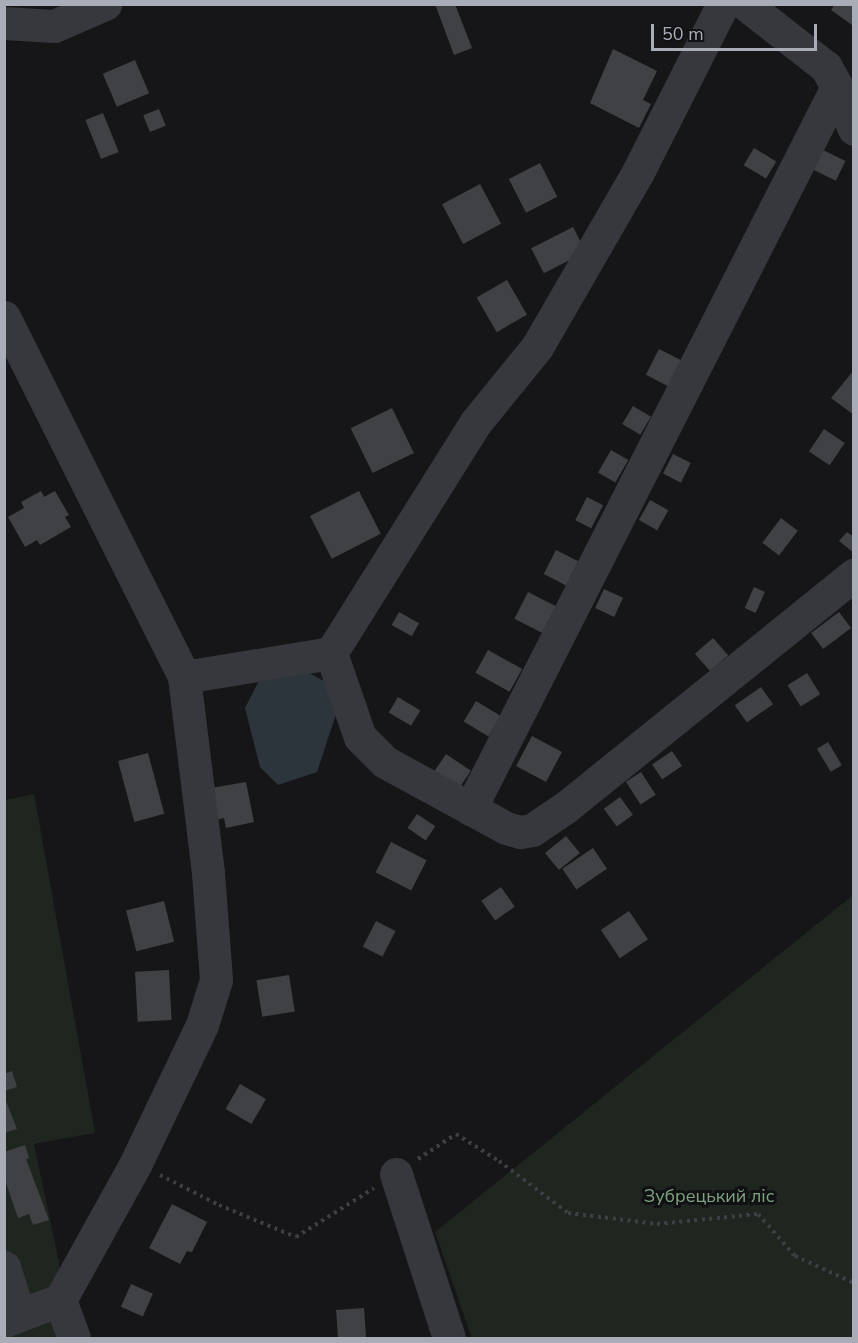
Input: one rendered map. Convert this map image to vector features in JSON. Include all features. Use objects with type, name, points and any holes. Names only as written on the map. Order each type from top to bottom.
[{"type":"street","points":[[4,23],[54,26],[105,4]]},
{"type":"street","points":[[184,677],[331,653],[476,422],[537,347],[639,170],[723,4]]},
{"type":"street","points":[[745,4],[826,67],[854,129]]},
{"type":"street","points":[[470,809],[837,87]]},
{"type":"street","points":[[4,317],[184,677],[208,873],[216,980],[202,1025],[136,1163],[60,1300],[12,1318],[4,1267]]},
{"type":"street","points":[[331,653],[360,737],[384,762],[506,828],[520,832],[532,830],[566,807],[854,575]]},
{"type":"street","points":[[396,1174],[449,1338]]},
{"type":"street","points":[[60,1300],[74,1338]]},
{"type":"path","points":[[136,1163],[219,1205],[296,1237],[456,1134],[498,1161],[568,1213],[657,1224],[758,1214],[795,1256],[854,1283]]},
{"type":"green space","points":[[34,794],[95,1133],[34,1144],[59,1262],[60,1300],[74,1338],[5,1338],[5,800]]},
{"type":"green space","name":"Зубрецький ліс","points":[[853,895],[853,1338],[472,1338],[435,1232]]},
{"type":"shaded area","points":[[305,671],[326,682],[338,708],[317,772],[278,785],[260,767],[245,708],[262,675]]},
{"type":"building","points":[[435,4],[455,4],[472,48],[454,55]]},
{"type":"building","points":[[835,4],[854,4],[852,25],[831,10]]},
{"type":"building","points":[[613,49],[657,71],[643,100],[651,104],[639,128],[590,103]]},
{"type":"building","points":[[135,60],[149,93],[117,107],[103,74]]},
{"type":"building","points":[[159,109],[166,126],[150,132],[143,115]]},
{"type":"building","points":[[103,113],[119,152],[101,159],[85,120]]},
{"type":"building","points":[[754,148],[776,161],[766,179],[744,165]]},
{"type":"building","points":[[823,150],[845,161],[836,181],[813,170]]},
{"type":"building","points":[[540,163],[557,197],[526,213],[509,179]]},
{"type":"building","points":[[480,184],[501,224],[463,244],[442,204]]},
{"type":"building","points":[[573,227],[586,252],[544,273],[531,248]]},
{"type":"building","points":[[507,280],[527,315],[497,332],[477,298]]},
{"type":"building","points":[[659,349],[681,360],[668,386],[646,375]]},
{"type":"building","points":[[854,370],[854,415],[831,398]]},
{"type":"building","points":[[633,406],[651,417],[640,435],[622,424]]},
{"type":"building","points":[[392,408],[414,453],[373,473],[351,428]]},
{"type":"building","points":[[824,429],[845,443],[830,465],[809,451]]},
{"type":"building","points":[[611,450],[628,460],[615,483],[598,473]]},
{"type":"building","points":[[673,454],[691,463],[681,483],[663,474]]},
{"type":"building","points":[[41,491],[44,497],[55,491],[69,515],[65,517],[71,527],[40,545],[37,540],[25,547],[8,517],[24,508],[21,502]]},
{"type":"building","points":[[359,491],[381,534],[332,559],[310,516]]},
{"type":"building","points":[[587,497],[603,505],[591,528],[575,520]]},
{"type":"building","points":[[650,500],[668,510],[657,530],[639,520]]},
{"type":"building","points":[[781,518],[798,531],[779,555],[762,543]]},
{"type":"building","points":[[847,532],[854,537],[854,553],[839,541]]},
{"type":"building","points":[[556,550],[578,561],[566,585],[544,574]]},
{"type":"building","points":[[754,587],[765,592],[756,613],[745,608]]},
{"type":"building","points":[[604,589],[623,598],[614,617],[595,608]]},
{"type":"building","points":[[528,592],[556,606],[542,633],[514,619]]},
{"type":"building","points":[[399,612],[419,623],[412,636],[392,625]]},
{"type":"building","points":[[839,612],[851,628],[823,649],[811,633]]},
{"type":"building","points":[[713,638],[728,655],[710,671],[695,654]]},
{"type":"building","points":[[488,650],[522,669],[510,692],[475,673]]},
{"type":"building","points":[[807,673],[820,694],[801,706],[787,685]]},
{"type":"building","points":[[761,687],[773,704],[747,723],[735,705]]},
{"type":"building","points":[[398,697],[420,710],[411,726],[389,712]]},
{"type":"building","points":[[476,701],[501,716],[488,737],[464,722]]},
{"type":"building","points":[[532,736],[562,752],[546,782],[516,766]]},
{"type":"building","points":[[828,742],[842,765],[831,772],[817,749]]},
{"type":"building","points":[[672,751],[682,766],[662,779],[652,764]]},
{"type":"building","points":[[148,753],[164,814],[134,822],[118,761]]},
{"type":"building","points":[[446,754],[471,771],[456,793],[431,776]]},
{"type":"building","points":[[641,772],[656,795],[641,804],[626,782]]},
{"type":"building","points":[[246,782],[254,822],[226,828],[224,818],[217,820],[211,788]]},
{"type":"building","points":[[620,797],[633,815],[617,827],[604,809]]},
{"type":"building","points":[[417,814],[435,826],[426,840],[407,828]]},
{"type":"building","points":[[566,836],[580,853],[559,870],[545,853]]},
{"type":"building","points":[[391,842],[427,860],[411,890],[376,872]]},
{"type":"building","points":[[593,848],[607,869],[576,889],[562,869]]},
{"type":"building","points":[[501,887],[515,907],[495,920],[481,901]]},
{"type":"building","points":[[164,901],[174,942],[136,951],[126,910]]},
{"type":"building","points":[[629,911],[648,939],[620,958],[601,930]]},
{"type":"building","points":[[376,921],[396,931],[382,957],[363,947]]},
{"type":"building","points":[[169,970],[172,1020],[138,1022],[135,972]]},
{"type":"building","points":[[289,975],[295,1012],[262,1017],[256,980]]},
{"type":"building","points":[[12,1071],[17,1087],[4,1091],[4,1074]]},
{"type":"building","points":[[240,1084],[266,1099],[251,1124],[226,1109]]},
{"type":"building","points":[[4,1096],[17,1129],[4,1133]]},
{"type":"building","points":[[25,1145],[29,1158],[26,1159],[49,1220],[33,1225],[29,1214],[18,1218],[4,1177],[4,1152]]},
{"type":"building","points":[[172,1204],[207,1222],[192,1252],[187,1251],[180,1264],[149,1248]]},
{"type":"building","points":[[131,1284],[153,1294],[143,1317],[121,1307]]},
{"type":"building","points":[[364,1308],[366,1338],[338,1338],[336,1310]]}]
